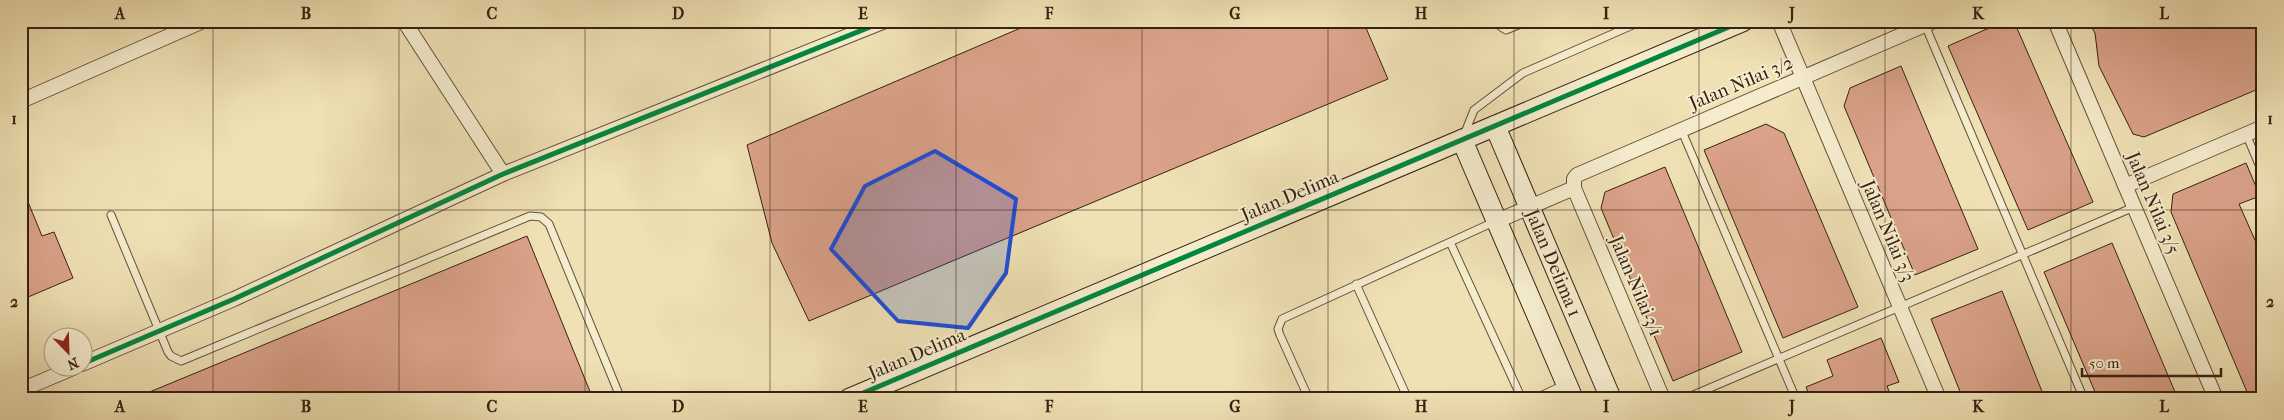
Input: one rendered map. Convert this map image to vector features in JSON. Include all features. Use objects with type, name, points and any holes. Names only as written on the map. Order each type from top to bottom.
[{"type":"street","points":[[21,101],[203,21]]},
{"type":"street","points":[[404,21],[503,174]]},
{"type":"street","points":[[92,360],[234,299],[503,174],[885,21]]},
{"type":"street","name":"Jalan Delima","points":[[849,399],[1742,21]]},
{"type":"street","name":"Jalan Nilai 3/3","points":[[1779,21],[1939,399]]},
{"type":"street","name":"Jalan Nilai 3/5","points":[[2055,21],[2216,399]]},
{"type":"street","name":"Jalan Nilai 3/2","points":[[1574,188],[1574,179],[1581,171],[1930,23]]},
{"type":"street","name":"Jalan Delima 1","points":[[1495,126],[1611,399]]},
{"type":"street","points":[[2125,186],[2263,127]]},
{"type":"street","name":"Jalan Delima 1","points":[[1462,140],[1570,391]]},
{"type":"street","points":[[1496,221],[1574,188]]},
{"type":"street","name":"Jalan Nilai 3/1","points":[[1574,188],[1663,399]]},
{"type":"street","points":[[21,390],[49,378]]},
{"type":"lane","points":[[1492,21],[1506,30],[1528,21]]},
{"type":"lane","points":[[1462,140],[1474,110],[1523,73],[1626,24],[1642,21]]},
{"type":"lane","points":[[1930,23],[2022,255],[2084,399]]},
{"type":"lane","points":[[1681,129],[1796,399]]},
{"type":"lane","points":[[2246,134],[2263,174]]},
{"type":"lane","points":[[1684,399],[2134,207]]},
{"type":"lane","points":[[111,215],[159,331],[171,356],[180,361],[536,216],[541,216],[548,224],[621,399]]},
{"type":"lane","points":[[1309,399],[1280,334],[1279,324],[1286,316],[1496,221]]},
{"type":"lane","points":[[1450,242],[1522,399]]},
{"type":"lane","points":[[1356,284],[1408,399]]},
{"type":"lane","points":[[1534,399],[1570,391]]},
{"type":"highlighted area","points":[[935,151],[1016,199],[1006,273],[968,328],[898,321],[831,249],[865,186]]},
{"type":"building","points":[[1037,21],[1363,21],[1388,79],[809,321],[772,243],[747,145]]},
{"type":"building","points":[[2005,21],[2016,26],[2093,202],[2028,230],[1948,46]]},
{"type":"building","points":[[2088,21],[2263,21],[2263,87],[2144,137],[2133,134],[2099,66],[2095,33]]},
{"type":"building","points":[[1901,66],[1978,249],[1915,275],[1844,106],[1850,88]]},
{"type":"building","points":[[1766,124],[1784,133],[1858,307],[1783,338],[1704,150]]},
{"type":"building","points":[[2246,163],[2260,196],[2239,204],[2263,258],[2263,399],[2250,399],[2171,212],[2173,194]]},
{"type":"building","points":[[1665,167],[1742,352],[1673,381],[1601,208],[1605,192]]},
{"type":"building","points":[[21,185],[42,236],[54,232],[73,278],[21,300]]},
{"type":"building","points":[[527,236],[593,399],[135,399],[135,398]]},
{"type":"building","points":[[2112,243],[2178,399],[2098,399],[2044,272]]},
{"type":"building","points":[[2002,291],[2045,399],[1963,399],[1931,319]]},
{"type":"building","points":[[1881,338],[1899,382],[1887,386],[1892,399],[1811,399],[1806,387],[1833,376],[1827,360]]},
{"type":"cycle path","points":[[92,360],[234,299],[503,174],[885,21]]},
{"type":"cycle path","points":[[849,399],[1743,21]]}]
